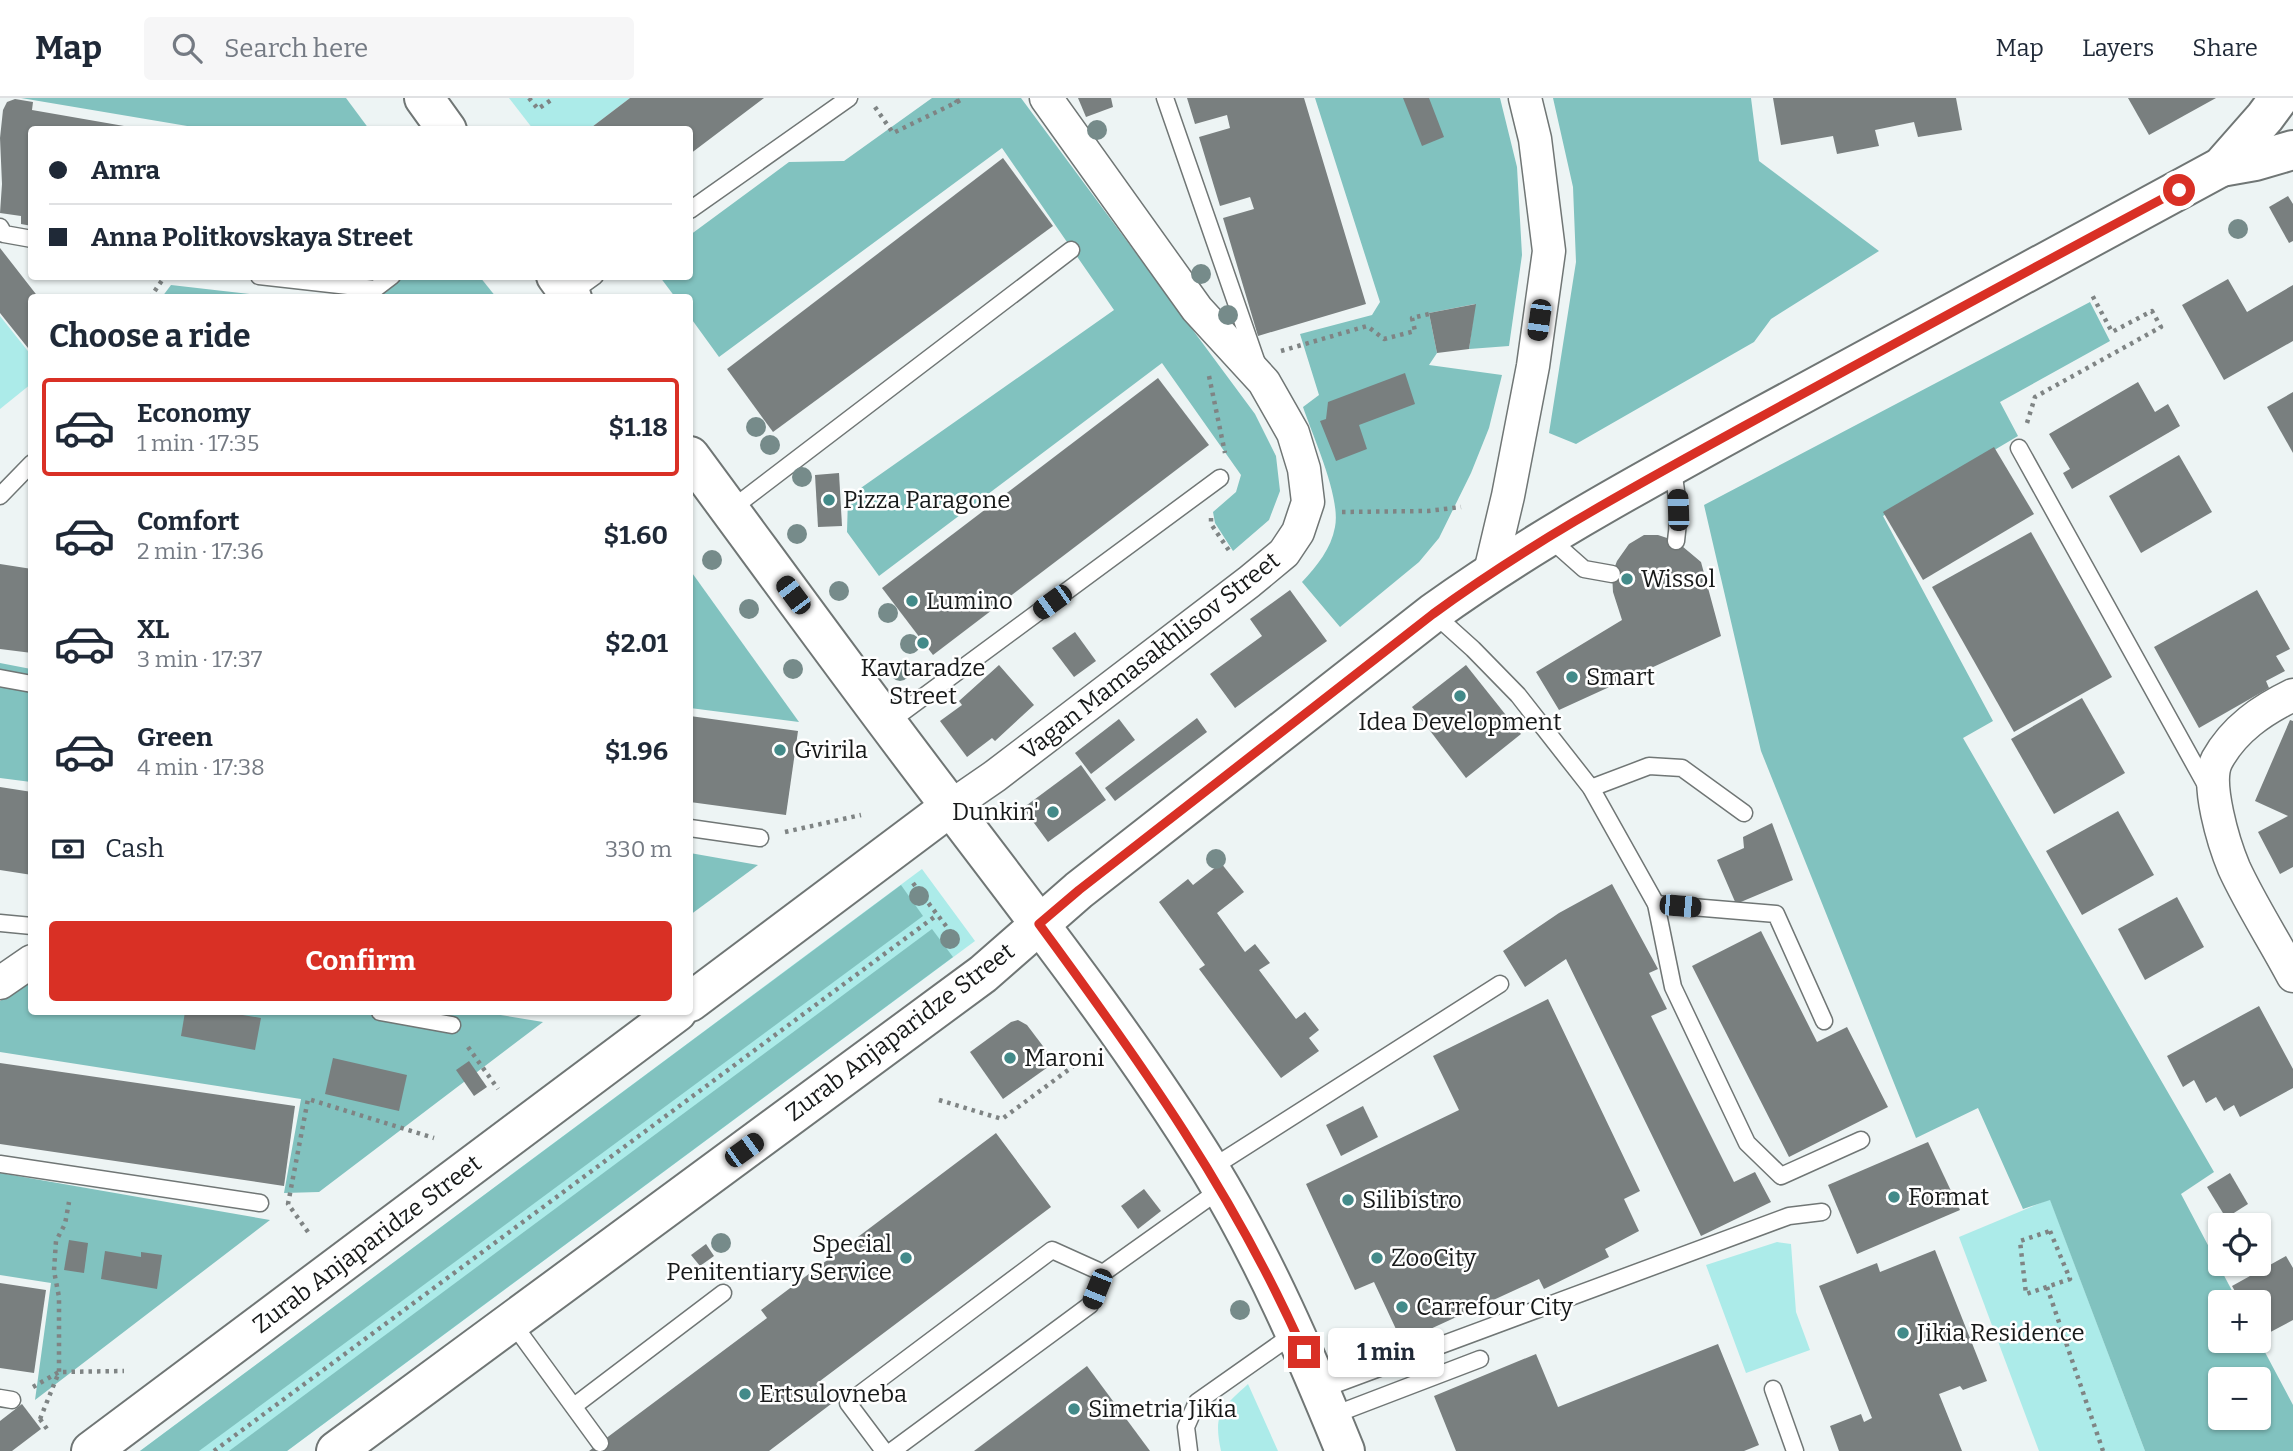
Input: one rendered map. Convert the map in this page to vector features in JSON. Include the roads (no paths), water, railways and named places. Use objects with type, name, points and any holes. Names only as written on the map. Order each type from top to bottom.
[{"type":"main road","points":[[424,98],[444,126]]},
{"type":"main road","points":[[2267,105],[2280,134],[2293,144]]},
{"type":"main road","points":[[2221,167],[2267,105]]},
{"type":"main road","points":[[2221,167],[2293,150]]},
{"type":"main road","name":"Zurab Anjaparidze Street","points":[[336,1451],[983,974],[1079,890],[1490,572],[1547,536],[1672,466],[2221,167]]},
{"type":"main road","points":[[693,462],[1039,924],[1165,1098],[1215,1179],[1295,1333],[1332,1419]]},
{"type":"main road","points":[[693,1000],[950,807]]},
{"type":"main road","name":"Zurab Anjaparidze Street","points":[[91,1451],[673,1015]]},
{"type":"street","name":"Vagan Mamasakhlisov Street","points":[[950,807],[995,776],[1284,554],[1298,532],[1308,502],[1304,470],[1293,433],[1259,370],[1197,309],[1046,98]]},
{"type":"street","points":[[1490,572],[1533,366],[1549,251],[1535,139],[1525,98]]},
{"type":"street","points":[[2293,695],[2272,705],[2244,725],[2216,762],[2212,795],[2234,867],[2293,976]]},
{"type":"street","points":[[0,983],[28,964]]},
{"type":"lane","points":[[693,208],[849,98]]},
{"type":"lane","points":[[1165,98],[1259,370]]},
{"type":"lane","points":[[0,227],[4,234],[28,238]]},
{"type":"lane","points":[[730,510],[1071,250]]},
{"type":"lane","points":[[295,280],[375,289],[387,280]]},
{"type":"lane","points":[[2019,449],[2212,795]]},
{"type":"lane","points":[[1672,466],[1677,491],[1676,541]]},
{"type":"lane","points":[[0,496],[28,467]]},
{"type":"lane","points":[[888,723],[1220,478]]},
{"type":"lane","points":[[1547,536],[1584,569],[1612,574]]},
{"type":"lane","points":[[1433,614],[1473,649],[1518,695],[1591,788],[1656,904],[1672,988],[1747,1143],[1782,1176],[1861,1140]]},
{"type":"lane","points":[[0,678],[28,683]]},
{"type":"lane","points":[[1591,788],[1649,766],[1682,768],[1744,813]]},
{"type":"lane","points":[[693,828],[760,838]]},
{"type":"lane","points":[[1656,904],[1776,914],[1824,1021]]},
{"type":"lane","points":[[0,923],[28,926]]},
{"type":"lane","points":[[892,1451],[1090,1305],[1103,1273],[1215,1179],[1500,984]]},
{"type":"lane","points":[[397,1015],[452,1025]]},
{"type":"lane","points":[[0,1164],[260,1203]]},
{"type":"lane","points":[[1332,1419],[1789,1216],[1822,1212]]},
{"type":"lane","points":[[884,1451],[848,1403],[1052,1250],[1103,1273]]},
{"type":"lane","points":[[574,1406],[723,1293]]},
{"type":"lane","points":[[511,1321],[600,1443]]},
{"type":"lane","points":[[1189,1451],[1186,1427],[1197,1402],[1295,1333]]},
{"type":"lane","points":[[1332,1419],[1480,1359]]},
{"type":"lane","points":[[1773,1389],[1795,1451]]},
{"type":"place","name":"Pizza Paragone","points":[[829,500]]},
{"type":"place","name":"Wissol","points":[[1627,579]]},
{"type":"place","name":"Lumino","points":[[912,601]]},
{"type":"place","name":"Kavtaradze Street","points":[[923,643]]},
{"type":"place","name":"Smart","points":[[1572,677]]},
{"type":"place","name":"Idea Development","points":[[1460,696]]},
{"type":"place","name":"Gvirila","points":[[780,750]]},
{"type":"place","name":"Dunkin'","points":[[1053,812]]},
{"type":"place","name":"Maroni","points":[[1010,1058]]},
{"type":"place","name":"Format","points":[[1894,1197]]},
{"type":"place","name":"Silibistro","points":[[1348,1200]]},
{"type":"place","name":"Special Penitentiary Service","points":[[906,1258]]},
{"type":"place","name":"ZooCity","points":[[1377,1258]]},
{"type":"place","name":"Carrefour City","points":[[1402,1307]]},
{"type":"place","name":"Jikia Residence","points":[[1903,1333]]},
{"type":"place","name":"Ertsulovneba","points":[[745,1394]]},
{"type":"place","name":"Simetria Jikia","points":[[1074,1409]]}]
